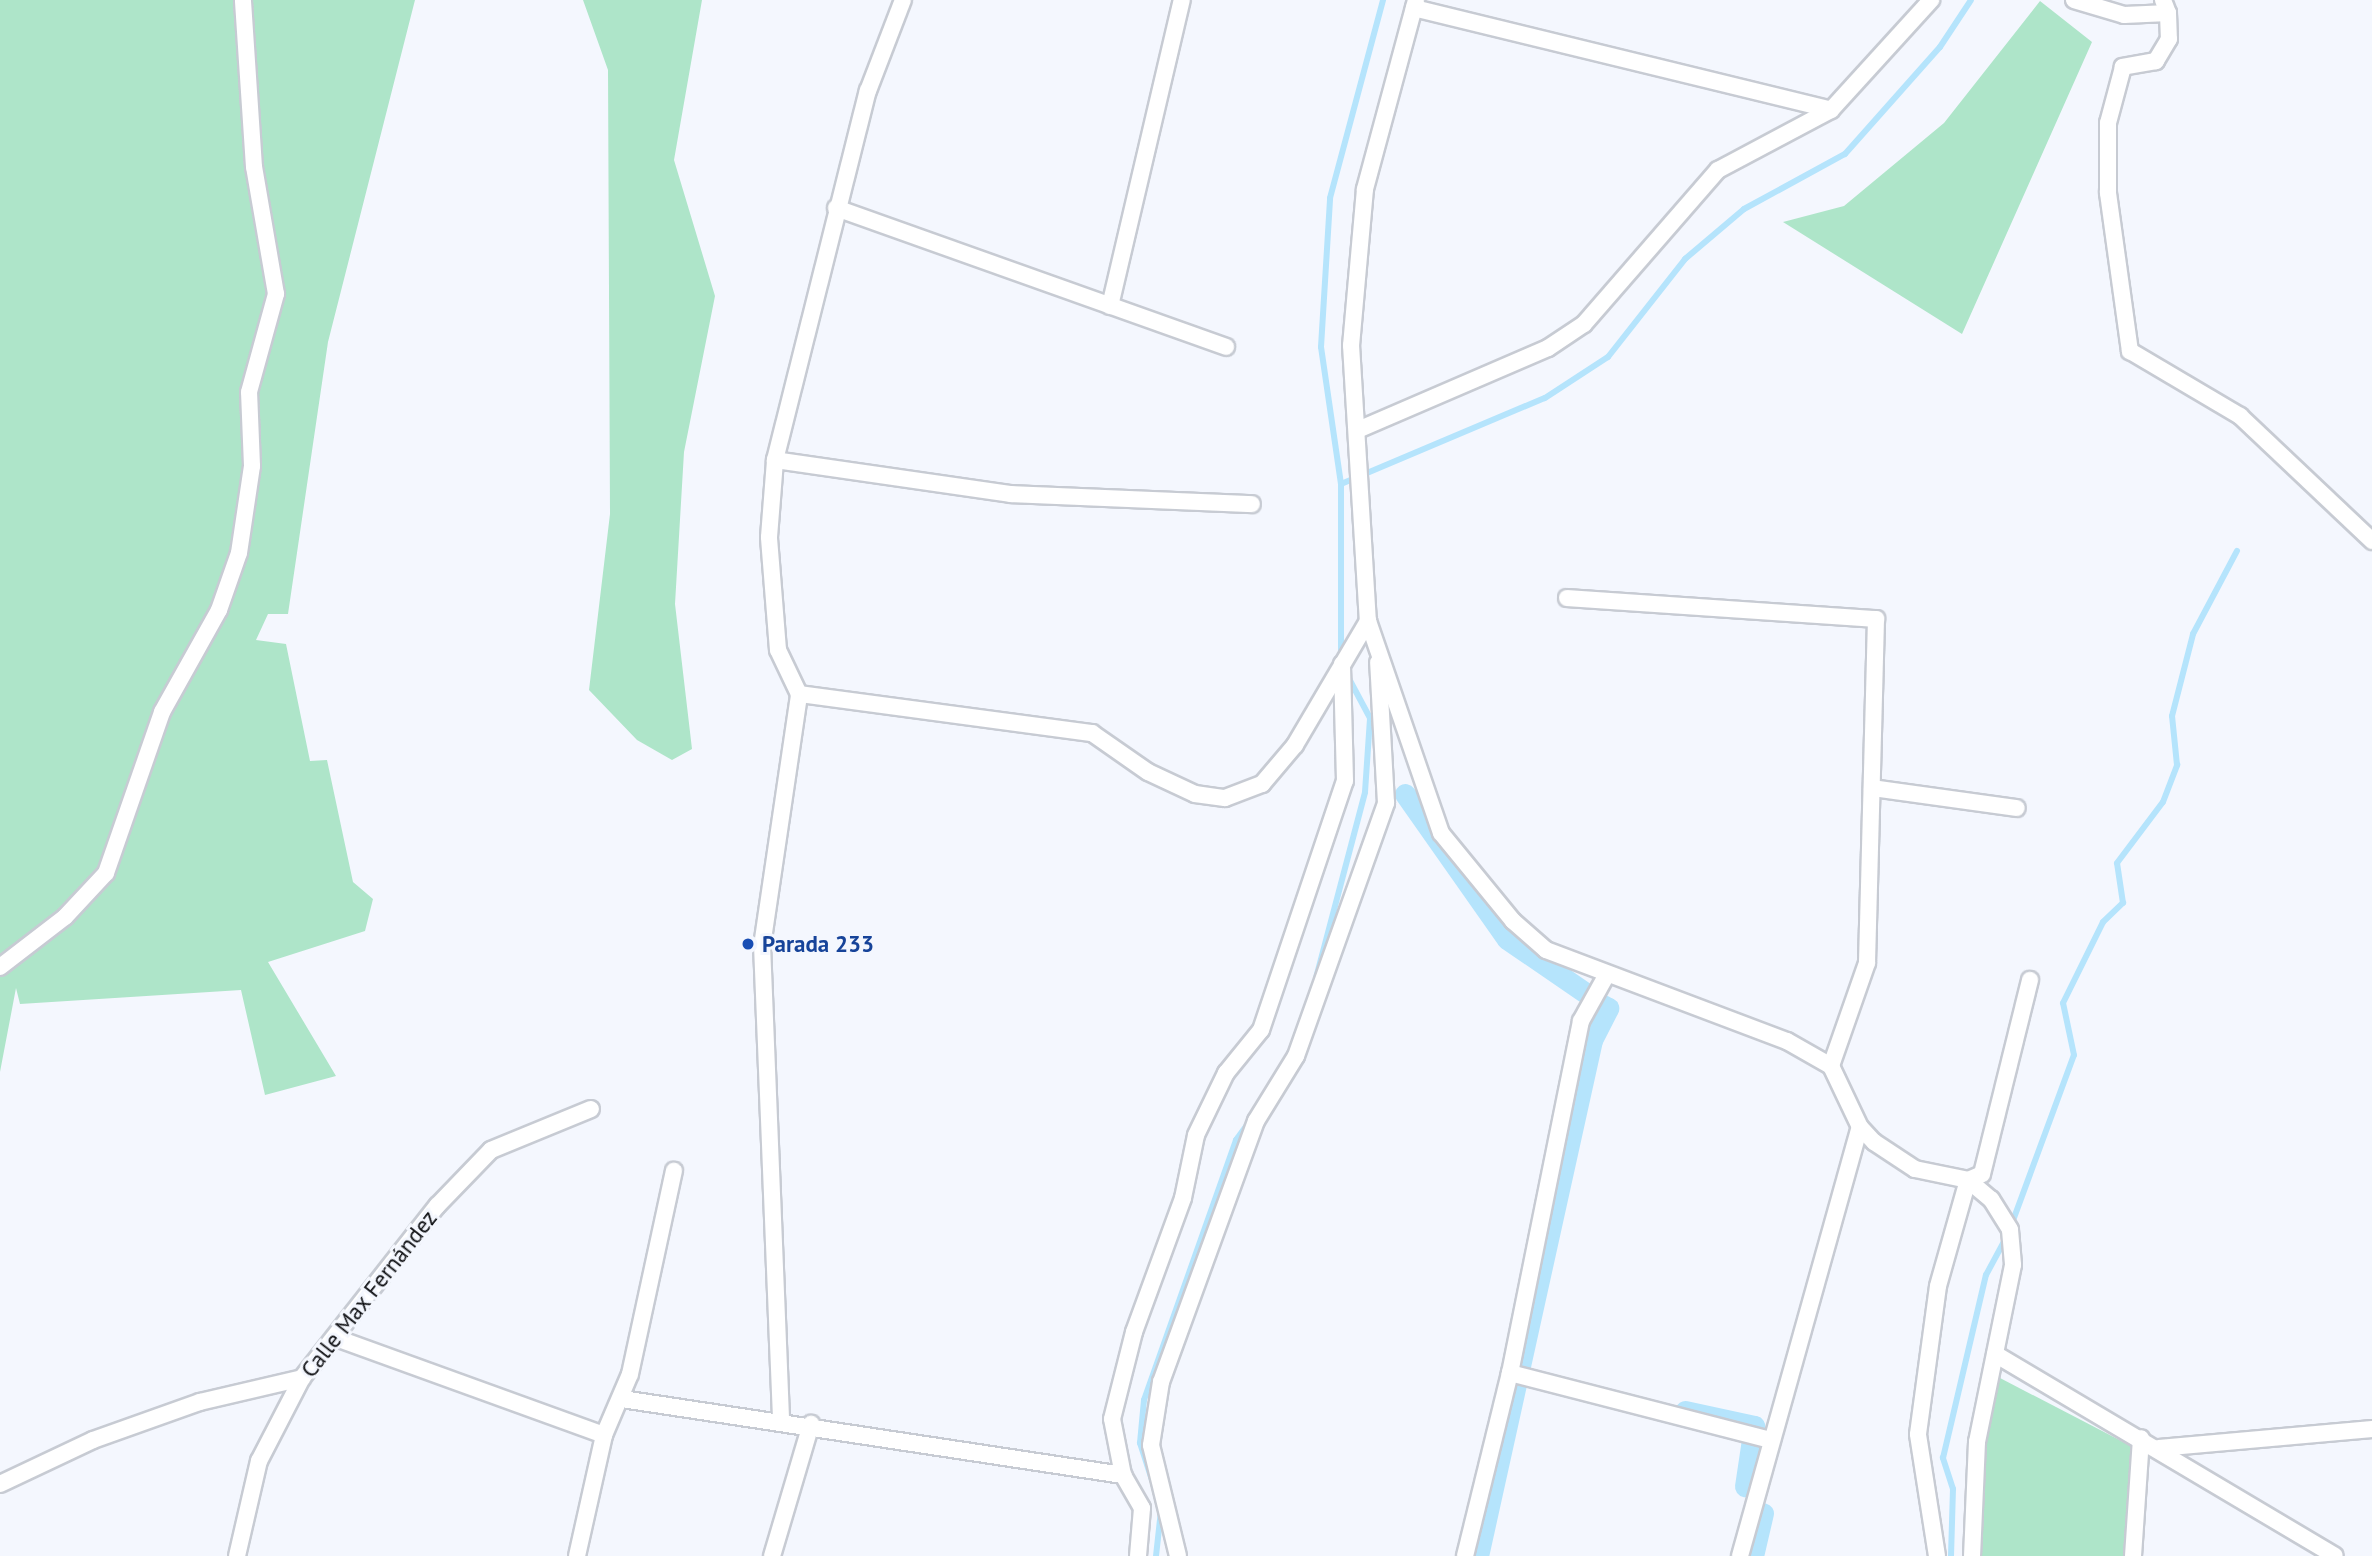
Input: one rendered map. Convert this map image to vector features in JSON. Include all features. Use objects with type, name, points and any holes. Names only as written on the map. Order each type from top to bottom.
[{"type":"street","points":[[0,967],[65,917],[106,873],[162,712],[219,610],[239,554],[252,466],[248,392],[276,294],[254,167],[243,0]]},
{"type":"street","points":[[781,1418],[762,946],[799,694],[778,650],[769,537],[775,460],[836,208],[868,91],[903,0]]},
{"type":"street","points":[[1110,306],[1182,0]]},
{"type":"street","points":[[1360,429],[1548,348],[1575,330],[1718,170],[1831,110],[1931,0]]},
{"type":"street","points":[[2074,0],[2124,15],[2165,7],[2169,40],[2156,61],[2123,67],[2108,123],[2108,193],[2130,351],[2240,416],[2372,541]]},
{"type":"street","points":[[1831,110],[1415,4],[1365,189],[1352,292],[1368,621],[1441,833],[1513,921],[1546,950],[1606,976],[1787,1041],[1831,1066],[1860,1127],[1915,1169],[1968,1180],[1992,1199],[2010,1230],[2014,1265],[1977,1442],[1972,1556]]},
{"type":"street","points":[[836,208],[1226,347]]},
{"type":"street","points":[[775,460],[1011,494],[1252,504]]},
{"type":"street","points":[[1567,598],[1876,619],[1867,963],[1831,1066]]},
{"type":"street","points":[[799,694],[1092,733],[1148,772],[1195,794],[1225,798],[1262,784],[1295,744],[1368,621]]},
{"type":"street","points":[[1178,1556],[1151,1445],[1161,1382],[1256,1121],[1296,1056],[1386,803],[1378,649]]},
{"type":"street","points":[[1138,1556],[1142,1508],[1123,1475],[1112,1419],[1134,1332],[1183,1198],[1196,1135],[1226,1073],[1261,1030],[1345,781],[1342,664]]},
{"type":"street","points":[[1872,788],[2017,808]]},
{"type":"street","points":[[1465,1556],[1510,1373],[1581,1021],[1606,976]]},
{"type":"street","points":[[1968,1180],[1982,1174],[2030,980]]},
{"type":"street","name":"Calle Max Fernández","points":[[237,1556],[259,1461],[302,1378],[437,1206],[491,1150],[591,1109]]},
{"type":"street","points":[[1740,1556],[1860,1127]]},
{"type":"street","points":[[578,1556],[604,1435],[622,1399],[674,1171]]},
{"type":"street","points":[[1937,1556],[1918,1434],[1938,1286],[1968,1180]]},
{"type":"street","points":[[336,1338],[604,1435]]},
{"type":"street","points":[[1995,1354],[2159,1448],[2335,1556]]},
{"type":"street","points":[[1510,1373],[1771,1440]]},
{"type":"street","points":[[0,1484],[105,1435],[200,1402],[302,1378]]},
{"type":"street","points":[[622,1399],[781,1418],[1123,1475]]},
{"type":"street","points":[[772,1556],[811,1424]]},
{"type":"street","points":[[2159,1448],[2372,1429]]},
{"type":"street","points":[[2133,1556],[2141,1438]]},
{"type":"green space","points":[[0,0],[415,0],[328,342],[288,614],[268,614],[256,640],[286,644],[310,761],[327,760],[353,882],[373,899],[365,931],[268,962],[336,1076],[265,1095],[241,990],[20,1004],[16,988],[0,1072]]},
{"type":"green space","points":[[583,0],[702,0],[674,160],[715,296],[684,452],[675,604],[692,749],[672,760],[637,740],[589,690],[610,514],[608,70]]},
{"type":"green space","points":[[2040,1],[2092,42],[1962,334],[1783,222],[1844,206],[1944,123]]},
{"type":"green space","points":[[2000,1378],[2131,1446],[2124,1556],[1979,1556],[1983,1441]]},
{"type":"waterway","points":[[1341,484],[1321,347],[1330,198],[1383,0]]},
{"type":"waterway","points":[[1341,659],[1341,484],[1545,398],[1608,357],[1685,259],[1744,209],[1845,154],[1940,47],[1971,0]]},
{"type":"waterway","points":[[2011,1226],[2074,1055],[2063,1003],[2103,922],[2123,903],[2117,863],[2163,802],[2177,765],[2172,716],[2193,634],[2237,551]]},
{"type":"waterway","points":[[1316,978],[1365,792],[1370,718],[1347,675]]},
{"type":"waterway","points":[[1405,794],[1507,939],[1584,992]]},
{"type":"waterway","points":[[1478,1556],[1592,1040],[1608,1008],[1603,1005]]},
{"type":"waterway","points":[[1152,1480],[1140,1443],[1144,1400],[1236,1140],[1249,1122]]},
{"type":"waterway","points":[[1951,1556],[1953,1489],[1943,1458],[1986,1275],[2007,1236]]},
{"type":"waterway","points":[[1685,1411],[1754,1426],[1745,1486]]},
{"type":"waterway","points":[[1156,1556],[1161,1511]]},
{"type":"waterway","points":[[1753,1556],[1763,1513]]},
{"type":"place","name":"Parada 233","points":[[748,944]]}]
